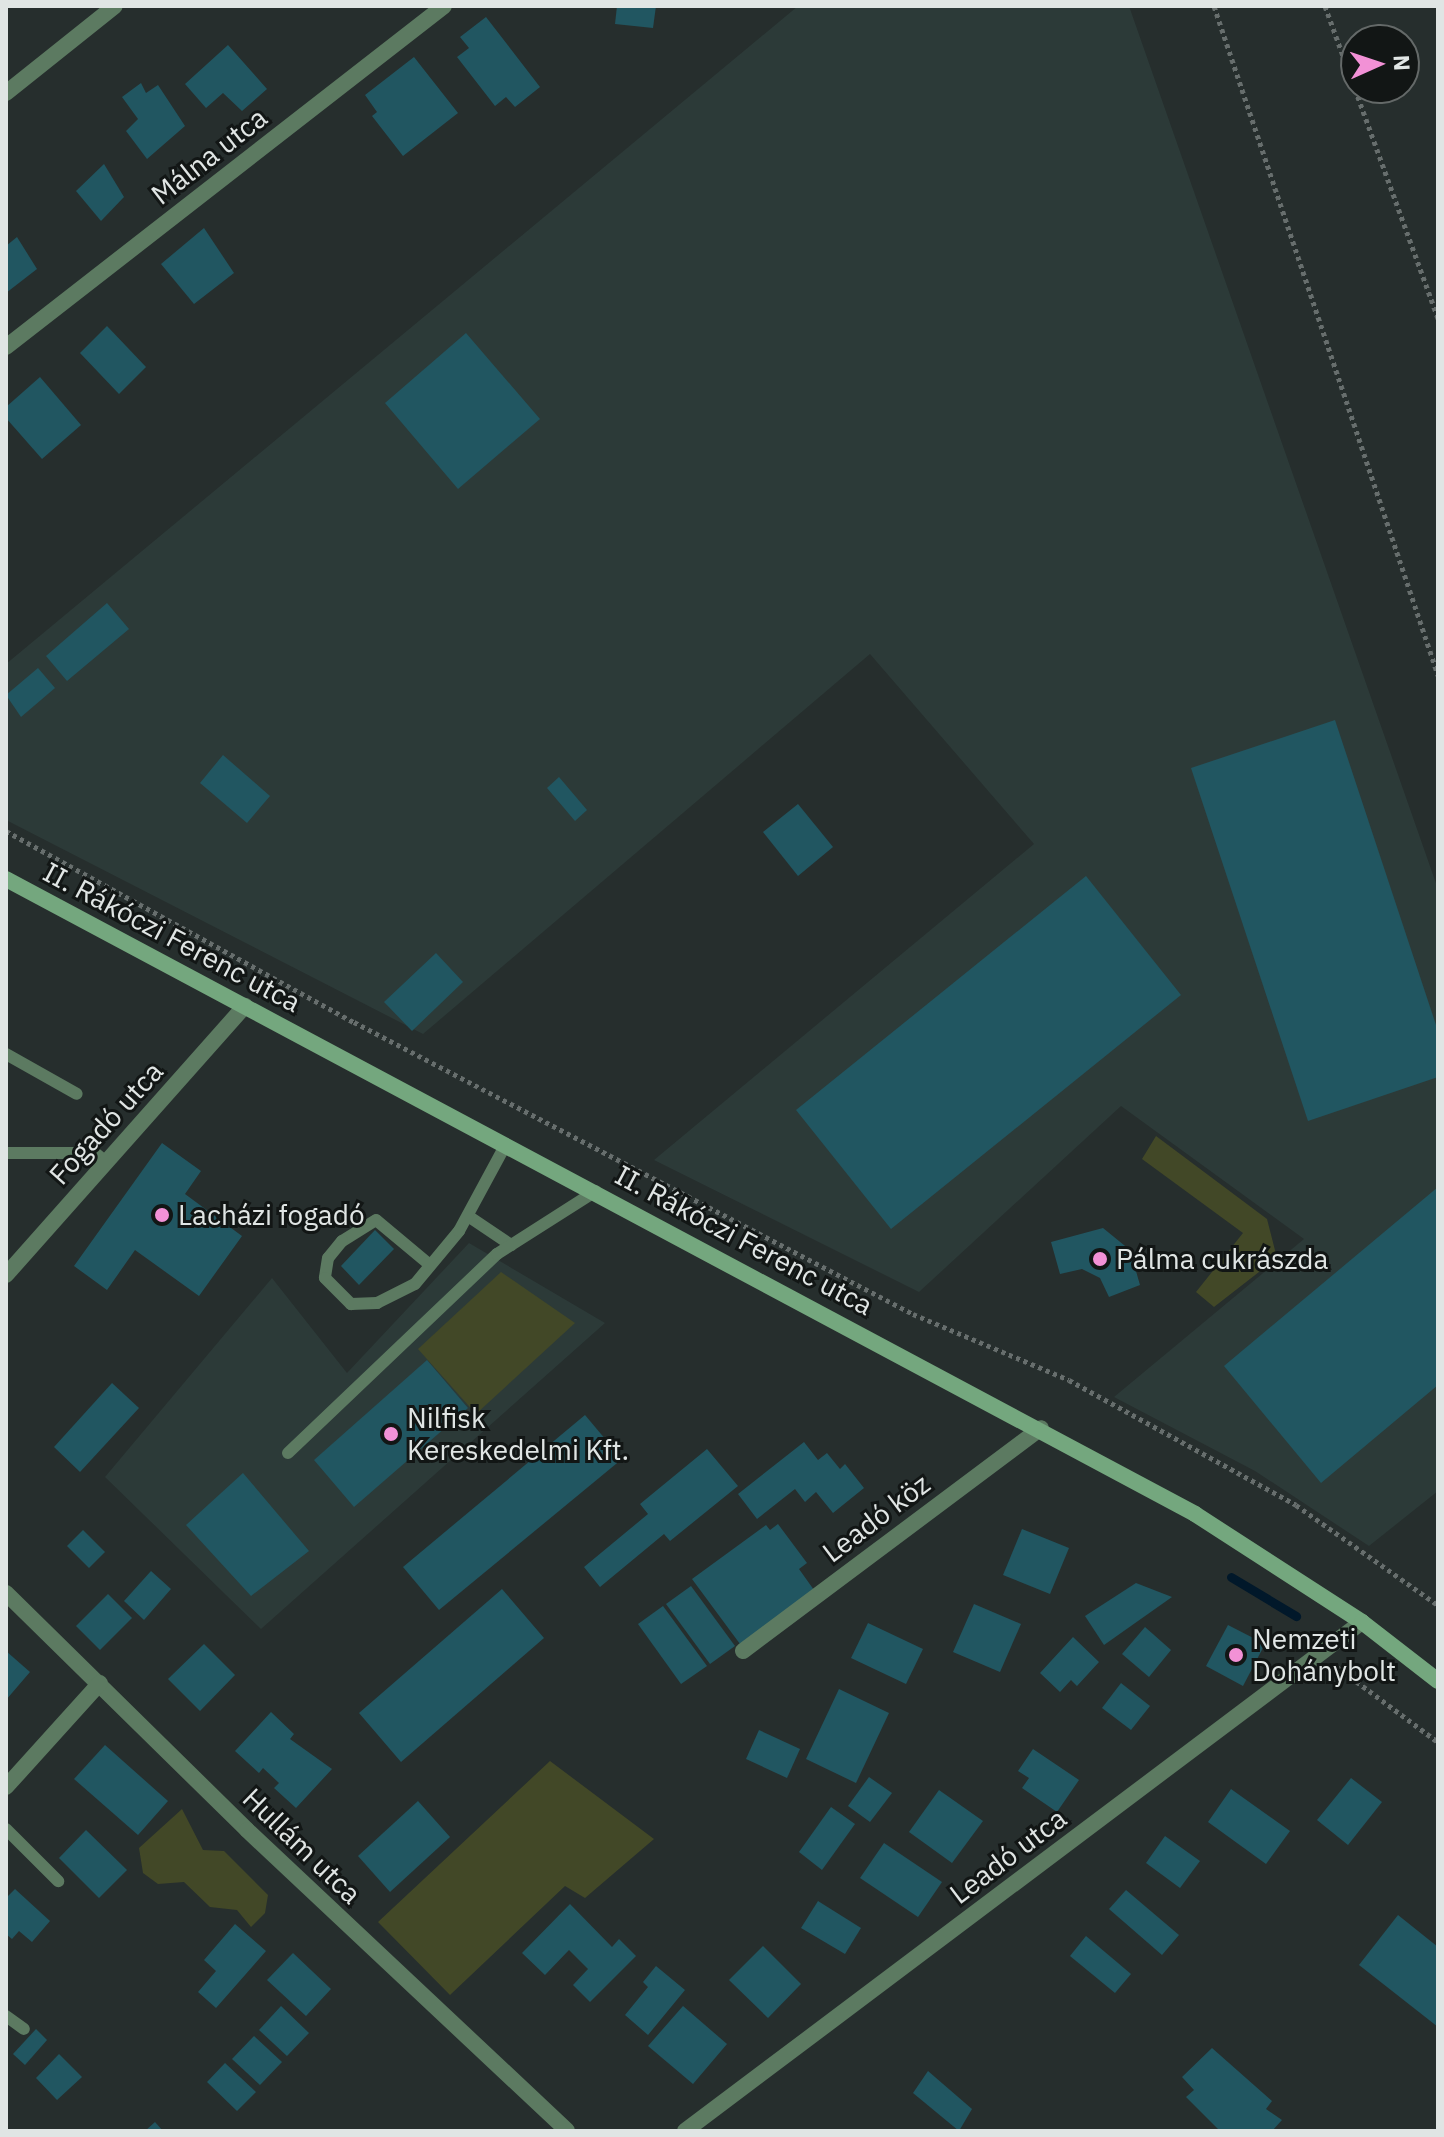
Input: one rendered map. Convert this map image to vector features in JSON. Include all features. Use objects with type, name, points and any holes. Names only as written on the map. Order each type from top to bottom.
[{"type":"main road","name":"II. Rákóczi Ferenc utca","points":[[6,879],[1041,1428],[1195,1514],[1362,1622],[1438,1681]]},
{"type":"street","points":[[6,93],[115,6]]},
{"type":"street","name":"Málna utca","points":[[6,347],[444,6]]},
{"type":"street","name":"Fogadó utca","points":[[6,1275],[245,1006]]},
{"type":"street","name":"Leadó köz","points":[[743,1651],[1041,1428]]},
{"type":"street","name":"Hullám utca","points":[[6,1593],[247,1830],[567,2131]]},
{"type":"street","name":"Leadó utca","points":[[685,2131],[1362,1622]]},
{"type":"street","points":[[6,1787],[100,1683]]},
{"type":"lane","points":[[6,1054],[77,1094]]},
{"type":"lane","points":[[430,1265],[376,1220],[342,1241],[328,1258],[325,1278],[351,1304],[377,1303],[415,1284],[430,1265],[468,1216],[506,1144]]},
{"type":"lane","points":[[6,1153],[95,1153],[105,1161]]},
{"type":"lane","points":[[288,1453],[511,1245],[596,1191]]},
{"type":"lane","points":[[468,1216],[511,1245]]},
{"type":"lane","points":[[6,1829],[58,1881]]},
{"type":"lane","points":[[6,2016],[24,2029]]},
{"type":"path","points":[[1214,6],[1438,675]]},
{"type":"path","points":[[1325,6],[1438,319]]},
{"type":"path","points":[[6,831],[354,1022],[913,1314],[1069,1380],[1296,1505],[1438,1605]]},
{"type":"path","points":[[1320,1654],[1438,1742]]},
{"type":"shaded area","points":[[798,6],[1129,6],[1438,889],[1438,1491],[1369,1546],[1255,1471],[1114,1397],[1304,1239],[1121,1106],[919,1292],[654,1160],[1034,844],[870,654],[423,1034],[6,820],[6,664]]},
{"type":"shaded area","name":"Nilfisk Kereskedelmi Kft.","points":[[469,1243],[605,1323],[261,1629],[105,1477],[272,1278],[347,1373]]},
{"type":"green space","points":[[1156,1136],[1267,1219],[1277,1258],[1214,1307],[1196,1292],[1243,1233],[1142,1159]]},
{"type":"green space","points":[[501,1272],[575,1323],[476,1414],[418,1349]]},
{"type":"green space","points":[[550,1761],[654,1839],[585,1898],[565,1886],[450,1995],[378,1922]]},
{"type":"green space","points":[[182,1809],[203,1850],[224,1851],[268,1895],[265,1913],[251,1927],[237,1910],[210,1907],[184,1882],[158,1884],[143,1873],[139,1848]]},
{"type":"building","points":[[617,6],[656,6],[653,28],[615,24]]},
{"type":"building","points":[[486,17],[540,87],[515,107],[506,97],[495,106],[457,57],[469,48],[460,37]]},
{"type":"building","points":[[228,45],[267,89],[242,111],[223,93],[206,108],[185,84]]},
{"type":"building","points":[[414,57],[458,113],[403,156],[372,116],[377,112],[365,95]]},
{"type":"building","points":[[141,83],[146,93],[158,85],[185,126],[147,159],[126,131],[138,119],[122,97]]},
{"type":"building","points":[[104,164],[124,197],[101,221],[76,191]]},
{"type":"building","points":[[204,228],[234,273],[194,304],[161,264]]},
{"type":"building","points":[[17,237],[37,269],[6,293],[6,246]]},
{"type":"building","points":[[107,326],[146,367],[119,394],[80,353]]},
{"type":"building","points":[[466,333],[540,419],[458,489],[385,403]]},
{"type":"building","points":[[40,377],[81,425],[42,459],[6,418],[6,407]]},
{"type":"building","points":[[107,603],[129,629],[67,681],[46,656]]},
{"type":"building","points":[[38,668],[55,688],[21,717],[6,695]]},
{"type":"building","points":[[1335,720],[1438,1031],[1438,1077],[1308,1121],[1191,768]]},
{"type":"building","points":[[223,755],[270,796],[247,823],[200,783]]},
{"type":"building","points":[[559,777],[587,810],[575,821],[547,788]]},
{"type":"building","points":[[798,804],[833,847],[798,876],[763,832]]},
{"type":"building","points":[[1086,876],[1181,995],[891,1229],[796,1110]]},
{"type":"building","points":[[436,953],[463,982],[412,1031],[384,1002]]},
{"type":"building","name":"Lacházi fogadó","points":[[162,1143],[201,1171],[185,1194],[242,1236],[199,1296],[135,1250],[107,1290],[74,1266]]},
{"type":"building","points":[[1438,1187],[1438,1385],[1321,1483],[1224,1366]]},
{"type":"building","points":[[1103,1228],[1130,1250],[1140,1285],[1109,1297],[1100,1278],[1082,1269],[1060,1274],[1051,1242]]},
{"type":"building","points":[[375,1230],[394,1249],[359,1285],[341,1266]]},
{"type":"building","name":"Nilfisk Kereskedelmi Kft.","points":[[427,1360],[468,1408],[354,1507],[314,1460]]},
{"type":"building","points":[[112,1383],[139,1408],[80,1472],[54,1447]]},
{"type":"building","points":[[585,1415],[622,1459],[439,1610],[403,1567]]},
{"type":"building","points":[[804,1442],[818,1460],[827,1453],[840,1469],[845,1464],[864,1488],[833,1513],[816,1492],[805,1502],[795,1489],[757,1519],[738,1494]]},
{"type":"building","points":[[707,1449],[738,1486],[670,1541],[664,1534],[600,1587],[584,1567],[648,1514],[640,1504]]},
{"type":"building","points":[[243,1473],[309,1551],[251,1596],[186,1525]]},
{"type":"building","points":[[778,1524],[807,1563],[799,1569],[814,1590],[740,1644],[692,1579],[766,1525],[770,1530]]},
{"type":"building","points":[[1022,1529],[1069,1548],[1050,1594],[1003,1575]]},
{"type":"building","points":[[83,1530],[105,1552],[89,1568],[67,1546]]},
{"type":"building","points":[[151,1571],[171,1589],[144,1620],[124,1601]]},
{"type":"building","points":[[1136,1583],[1172,1597],[1104,1645],[1085,1616]]},
{"type":"building","points":[[691,1586],[735,1646],[710,1664],[666,1604]]},
{"type":"building","points":[[502,1589],[544,1638],[401,1762],[359,1713]]},
{"type":"building","points":[[108,1594],[132,1618],[100,1650],[76,1626]]},
{"type":"building","points":[[974,1604],[1021,1624],[1000,1672],[953,1652]]},
{"type":"building","points":[[663,1606],[707,1666],[681,1684],[638,1624]]},
{"type":"building","points":[[868,1623],[923,1649],[906,1684],[851,1658]]},
{"type":"building","name":"Nemzeti Dohánybolt","points":[[1228,1625],[1265,1644],[1243,1686],[1206,1666]]},
{"type":"building","points":[[1145,1627],[1171,1650],[1149,1677],[1122,1654]]},
{"type":"building","points":[[1073,1637],[1099,1662],[1077,1686],[1071,1680],[1060,1692],[1040,1673]]},
{"type":"building","points":[[204,1644],[235,1675],[200,1711],[168,1679]]},
{"type":"building","points":[[6,1651],[30,1672],[6,1700]]},
{"type":"building","points":[[1121,1683],[1150,1706],[1131,1730],[1102,1708]]},
{"type":"building","points":[[839,1689],[889,1713],[856,1783],[806,1759]]},
{"type":"building","points":[[271,1712],[294,1734],[290,1739],[332,1769],[296,1808],[274,1788],[279,1783],[263,1768],[259,1773],[235,1751]]},
{"type":"building","points":[[759,1730],[800,1749],[787,1778],[746,1759]]},
{"type":"building","points":[[105,1745],[168,1801],[138,1835],[74,1779]]},
{"type":"building","points":[[1033,1749],[1079,1780],[1057,1812],[1022,1788],[1029,1778],[1018,1771]]},
{"type":"building","points":[[869,1777],[892,1793],[870,1822],[848,1806]]},
{"type":"building","points":[[1351,1778],[1382,1802],[1348,1845],[1317,1820]]},
{"type":"building","points":[[1231,1789],[1290,1831],[1266,1864],[1208,1822]]},
{"type":"building","points":[[939,1790],[983,1821],[952,1863],[909,1832]]},
{"type":"building","points":[[418,1801],[450,1837],[390,1892],[358,1856]]},
{"type":"building","points":[[831,1807],[855,1824],[822,1870],[799,1852]]},
{"type":"building","points":[[86,1830],[127,1870],[99,1898],[59,1858]]},
{"type":"building","points":[[1165,1836],[1200,1861],[1180,1888],[1146,1863]]},
{"type":"building","points":[[884,1843],[942,1882],[918,1917],[860,1878]]},
{"type":"building","points":[[15,1889],[50,1921],[32,1942],[19,1931],[12,1939],[6,1934],[6,1898]]},
{"type":"building","points":[[1126,1890],[1179,1935],[1162,1955],[1109,1909]]},
{"type":"building","points":[[818,1901],[861,1928],[845,1954],[801,1928]]},
{"type":"building","points":[[570,1904],[612,1947],[619,1939],[636,1956],[590,2002],[573,1985],[588,1969],[569,1950],[545,1975],[522,1953]]},
{"type":"building","points":[[1398,1915],[1438,1947],[1438,2027],[1359,1965]]},
{"type":"building","points":[[235,1924],[266,1951],[216,2008],[198,1992],[216,1971],[204,1960]]},
{"type":"building","points":[[1086,1936],[1131,1974],[1115,1993],[1070,1956]]},
{"type":"building","points":[[763,1946],[801,1984],[768,2018],[729,1980]]},
{"type":"building","points":[[293,1953],[331,1989],[306,2016],[267,1980]]},
{"type":"building","points":[[656,1966],[685,1990],[648,2035],[625,2015],[648,1987],[643,1982]]},
{"type":"building","points":[[281,2006],[309,2033],[287,2056],[259,2030]]},
{"type":"building","points":[[683,2006],[727,2044],[693,2084],[648,2046]]},
{"type":"building","points":[[36,2029],[47,2040],[25,2065],[13,2054]]},
{"type":"building","points":[[254,2036],[282,2062],[260,2085],[232,2059]]},
{"type":"building","points":[[1212,2048],[1272,2101],[1266,2109],[1282,2120],[1272,2131],[1220,2131],[1186,2097],[1194,2090],[1182,2077]]},
{"type":"building","points":[[59,2054],[82,2077],[57,2100],[36,2078]]},
{"type":"building","points":[[225,2063],[256,2092],[237,2111],[207,2082]]},
{"type":"building","points":[[928,2071],[972,2109],[959,2131],[913,2093]]},
{"type":"building","points":[[155,2122],[163,2131],[145,2131]]},
{"type":"waterway","points":[[1231,1577],[1296,1616]]},
{"type":"place","name":"Lacházi fogadó","points":[[162,1215]]},
{"type":"place","name":"Pálma cukrászda","points":[[1100,1259]]},
{"type":"place","name":"Nilfisk Kereskedelmi Kft.","points":[[391,1434]]},
{"type":"place","name":"Nemzeti Dohánybolt","points":[[1236,1655]]}]
